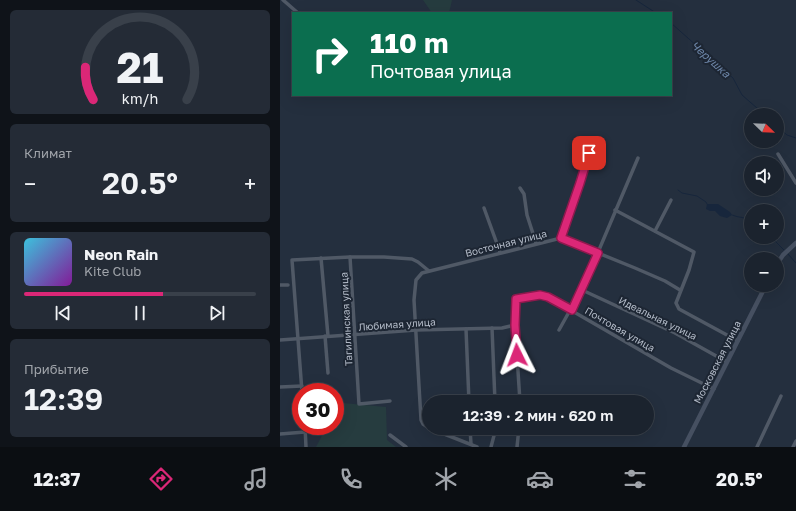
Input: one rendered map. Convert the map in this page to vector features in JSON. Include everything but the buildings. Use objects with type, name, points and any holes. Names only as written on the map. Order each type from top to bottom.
[{"type":"main road","points":[[784,254],[796,243]]},
{"type":"main road","name":"Московская улица","points":[[684,447],[762,292]]},
{"type":"street","points":[[284,0],[297,12]]},
{"type":"street","points":[[561,238],[580,183],[593,138]]},
{"type":"street","points":[[778,154],[796,183]]},
{"type":"street","points":[[559,330],[569,312],[572,310],[582,290],[638,158]]},
{"type":"street","points":[[520,188],[524,194],[527,215],[536,243]]},
{"type":"street","points":[[655,231],[671,200]]},
{"type":"street","points":[[484,208],[500,252]]},
{"type":"street","points":[[615,210],[694,252],[690,270],[680,290],[676,303],[678,309],[738,341]]},
{"type":"street","name":"Восточная улица","points":[[416,330],[414,300],[416,280],[422,273],[500,252],[561,238],[665,282],[680,290]]},
{"type":"street","points":[[302,383],[292,260],[350,257],[412,259],[430,271]]},
{"type":"street","name":"Тагилинская улица","points":[[350,257],[359,404],[390,401]]},
{"type":"street","points":[[321,258],[328,373]]},
{"type":"street","points":[[280,285],[288,285]]},
{"type":"street","name":"Идеальная улица","points":[[582,290],[675,333],[727,362]]},
{"type":"street","name":"Почтовая улица","points":[[515,325],[516,299],[540,295],[548,297],[671,368],[714,389]]},
{"type":"street","points":[[515,325],[520,395]]},
{"type":"street","name":"Любимая улица","points":[[280,340],[298,340],[326,336],[416,330],[492,328],[515,325]]},
{"type":"street","points":[[492,328],[495,395]]},
{"type":"street","points":[[466,329],[469,395]]},
{"type":"street","points":[[416,330],[422,422]]},
{"type":"street","points":[[280,387],[292,386]]},
{"type":"street","points":[[757,447],[781,396]]},
{"type":"street","points":[[280,434],[292,433]]},
{"type":"street","points":[[305,435],[306,447]]},
{"type":"street","points":[[390,435],[406,447]]},
{"type":"street","points":[[447,435],[477,447]]},
{"type":"street","points":[[470,435],[471,444]]},
{"type":"street","points":[[491,447],[494,435]]},
{"type":"street","points":[[517,447],[518,435]]},
{"type":"street","points":[[793,447],[796,441]]},
{"type":"green space","points":[[423,0],[452,0],[449,12],[431,12]]},
{"type":"green space","points":[[344,403],[386,407],[387,440],[396,447],[316,447],[322,435],[344,435]]},
{"type":"water","points":[[707,204],[718,204],[732,215],[727,218],[720,216],[715,211],[706,209]]},
{"type":"waterway","name":"Черушка","points":[[636,0],[654,12]]},
{"type":"waterway","name":"Черушка","points":[[672,24],[733,78],[742,95],[757,108]]},
{"type":"waterway","name":"Черушка","points":[[784,132],[796,138]]},
{"type":"waterway","points":[[678,190],[682,193],[697,196],[707,204]]},
{"type":"waterway","points":[[732,215],[744,218]]},
{"type":"waterway","points":[[778,244],[784,250]]},
{"type":"waterway","points":[[788,254],[796,263]]},
{"type":"route","points":[[517,355],[515,325],[516,299],[540,295],[548,297],[572,310],[598,253],[561,238],[589,153]]}]
